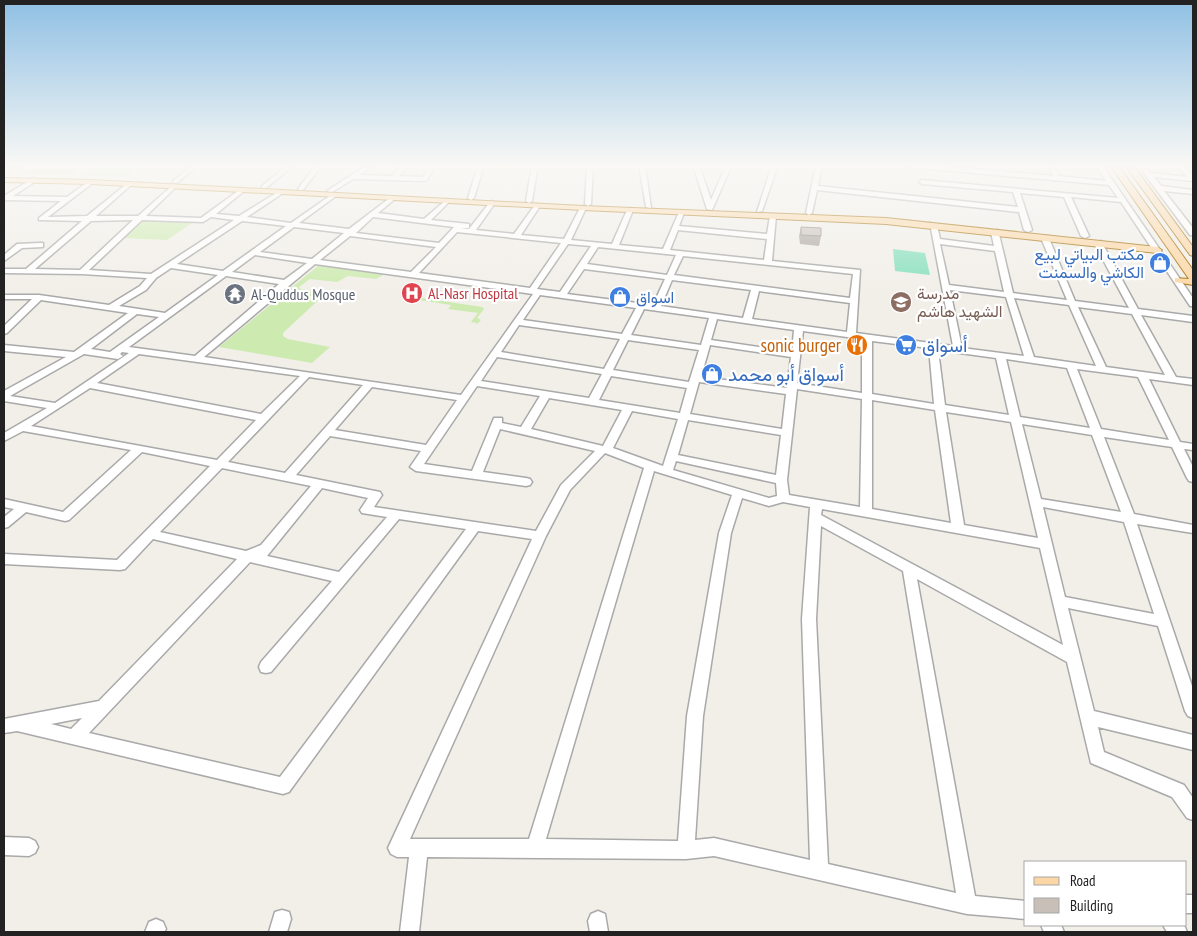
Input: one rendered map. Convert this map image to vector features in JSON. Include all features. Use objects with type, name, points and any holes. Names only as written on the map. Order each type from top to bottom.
[{"type":"main road","points":[[615,209],[933,225],[1045,238],[1098,243],[1110,242]]},
{"type":"main road","points":[[703,209],[886,216],[1084,236],[1110,242],[1155,247]]},
{"type":"main road","points":[[1145,209],[1193,277]]},
{"type":"main road","points":[[1161,209],[1192,252]]},
{"type":"main road","points":[[1138,221],[1155,223]]},
{"type":"main road","points":[[1172,224],[1192,231]]},
{"type":"main road","points":[[1174,250],[1192,252]]},
{"type":"main road","points":[[1178,280],[1193,282]]},
{"type":"street","points":[[55,209],[41,219],[140,218],[203,220],[217,209]]},
{"type":"street","points":[[29,270],[101,209]]},
{"type":"street","points":[[82,272],[149,209]]},
{"type":"street","points":[[112,307],[143,288],[153,276],[254,209]]},
{"type":"street","points":[[112,355],[313,209]]},
{"type":"street","points":[[198,358],[314,261],[380,209]]},
{"type":"street","points":[[426,221],[440,209]]},
{"type":"street","points":[[473,229],[488,209]]},
{"type":"street","points":[[516,236],[535,209]]},
{"type":"street","points":[[526,482],[416,467],[516,322],[585,209]]},
{"type":"street","points":[[809,213],[810,209]]},
{"type":"street","points":[[1011,209],[1022,210],[1028,230]]},
{"type":"street","points":[[1073,209],[1084,236]]},
{"type":"street","points":[[1129,209],[1193,304]]},
{"type":"street","points":[[1175,209],[1192,231]]},
{"type":"street","points":[[614,247],[630,210]]},
{"type":"street","points":[[666,252],[681,213]]},
{"type":"street","points":[[209,215],[294,224],[441,246]]},
{"type":"street","points":[[373,215],[566,242],[857,272],[851,335]]},
{"type":"street","points":[[768,263],[773,216]]},
{"type":"street","points":[[933,225],[958,349]]},
{"type":"street","points":[[413,275],[458,227]]},
{"type":"street","points":[[676,228],[771,237]]},
{"type":"street","points":[[995,232],[1009,295],[1030,359]]},
{"type":"street","points":[[1045,238],[1102,369]]},
{"type":"street","points":[[936,242],[998,249]]},
{"type":"street","points":[[1098,243],[1172,378]]},
{"type":"street","points":[[4,247],[40,245]]},
{"type":"street","points":[[562,295],[596,245]]},
{"type":"street","points":[[4,259],[20,246]]},
{"type":"street","points":[[254,253],[1193,382]]},
{"type":"street","points":[[656,308],[680,254]]},
{"type":"street","points":[[169,266],[286,284]]},
{"type":"street","points":[[582,266],[854,301]]},
{"type":"street","points":[[5,272],[29,270],[153,276]]},
{"type":"street","points":[[946,287],[1193,319]]},
{"type":"street","points":[[747,320],[756,288]]},
{"type":"street","points":[[4,297],[39,297],[167,316]]},
{"type":"street","points":[[4,331],[39,297]]},
{"type":"street","points":[[593,401],[641,306]]},
{"type":"street","points":[[4,397],[79,353],[136,311]]},
{"type":"street","points":[[667,472],[714,316]]},
{"type":"street","points":[[516,322],[625,337],[796,355]]},
{"type":"street","points":[[783,498],[781,480],[799,328]]},
{"type":"street","points":[[866,514],[867,337]]},
{"type":"street","points":[[933,346],[958,529]]},
{"type":"street","points":[[4,348],[112,355],[127,358]]},
{"type":"street","points":[[121,349],[198,358],[463,398]]},
{"type":"street","points":[[4,438],[9,433],[24,428],[138,351]]},
{"type":"street","points":[[494,354],[607,373],[694,383],[793,389],[866,397],[1193,447]]},
{"type":"street","points":[[1000,355],[1097,758],[1178,791],[1193,812]]},
{"type":"street","points":[[1071,365],[1130,518],[1193,711]]},
{"type":"street","points":[[4,559],[120,565],[307,374]]},
{"type":"street","points":[[1142,374],[1193,478]]},
{"type":"street","points":[[288,477],[370,383]]},
{"type":"street","points":[[474,383],[787,433]]},
{"type":"street","points":[[89,385],[262,418]]},
{"type":"street","points":[[524,432],[546,394]]},
{"type":"street","points":[[4,397],[57,406]]},
{"type":"street","points":[[629,407],[605,450],[566,488],[540,536],[397,848],[686,850],[714,847],[967,905],[1024,910]]},
{"type":"street","points":[[476,475],[497,423],[524,432],[605,450],[738,494],[769,502],[783,498],[816,511],[909,569],[1073,658]]},
{"type":"street","points":[[24,428],[140,448],[376,494],[366,510],[540,536]]},
{"type":"street","points":[[328,432],[429,449]]},
{"type":"street","points":[[4,503],[65,517],[140,448]]},
{"type":"street","points":[[672,457],[781,480]]},
{"type":"street","points":[[535,848],[650,466]]},
{"type":"street","points":[[75,736],[257,554],[319,484]]},
{"type":"street","points":[[686,850],[695,716],[725,533],[738,494]]},
{"type":"street","points":[[1036,502],[1193,529]]},
{"type":"street","points":[[4,524],[23,508]]},
{"type":"street","points":[[816,511],[866,514],[1046,544]]},
{"type":"street","points":[[816,511],[809,620],[819,871]]},
{"type":"street","points":[[266,667],[396,515]]},
{"type":"street","points":[[12,725],[75,736],[283,786],[475,526]]},
{"type":"street","points":[[150,534],[257,554],[342,578]]},
{"type":"street","points":[[909,569],[967,905]]},
{"type":"street","points":[[1059,601],[1163,621]]},
{"type":"street","points":[[12,725],[103,706]]},
{"type":"street","points":[[1087,717],[1193,742]]},
{"type":"street","points":[[4,846],[29,847]]},
{"type":"street","points":[[408,932],[419,848]]},
{"type":"green space","points":[[144,219],[195,221],[167,240],[123,238]]},
{"type":"green space","points":[[893,249],[925,253],[930,275],[895,271]]},
{"type":"green space","points":[[319,265],[385,274],[376,279],[348,276],[337,282],[310,279],[299,287],[300,289],[326,293],[283,333],[283,336],[288,339],[330,347],[312,363],[219,347]]},
{"type":"green space","points":[[415,297],[482,307],[484,309],[477,318],[481,320],[476,325],[477,323],[471,322],[478,313],[448,309],[451,305],[413,299]]},
{"type":"building","points":[[801,227],[821,228],[821,236],[801,235]]},
{"type":"place","name":"مكتب البياتي لبيع الكاشي والسمنت","points":[[1160,263]]},
{"type":"place","name":"Al-Nasr Hospital","points":[[412,293]]},
{"type":"place","name":"Al-Quddus Mosque","points":[[235,294]]},
{"type":"place","name":"اسواق","points":[[620,297]]},
{"type":"place","name":"مدرسة الشهيد هاشم","points":[[901,302]]},
{"type":"place","name":"sonic burger","points":[[857,345]]},
{"type":"place","name":"أسواق","points":[[906,345]]},
{"type":"place","name":"أسواق أبو محمد","points":[[712,374]]}]
